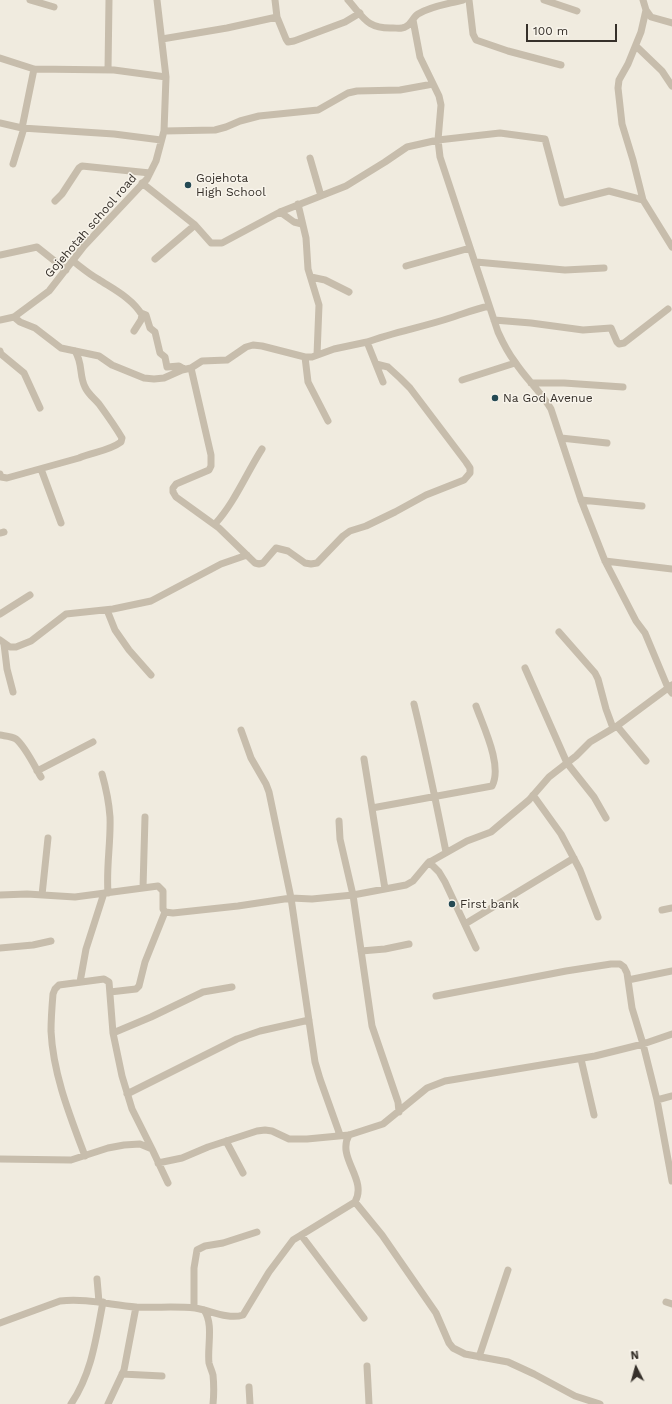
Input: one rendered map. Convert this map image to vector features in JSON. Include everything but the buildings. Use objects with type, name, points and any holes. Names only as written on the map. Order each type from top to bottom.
[{"type":"street","points":[[30,0],[54,7]]},
{"type":"street","points":[[108,0],[108,70]]},
{"type":"street","name":"Gojehotah school road","points":[[0,320],[14,316],[49,291],[84,246],[147,179],[156,161],[164,131],[166,77],[157,0]]},
{"type":"street","points":[[276,0],[277,17],[288,42],[345,22],[360,13]]},
{"type":"street","points":[[348,0],[369,23],[374,27],[382,29],[404,28],[409,25],[416,15],[430,9],[462,0]]},
{"type":"street","points":[[469,0],[473,34],[476,40],[508,51],[561,65]]},
{"type":"street","points":[[544,0],[577,11]]},
{"type":"street","points":[[644,0],[646,10],[641,32],[628,64],[619,80],[618,88],[622,124],[643,200],[672,247]]},
{"type":"street","points":[[646,10],[651,17],[672,23]]},
{"type":"street","points":[[162,39],[227,28],[277,17]]},
{"type":"street","points":[[165,912],[238,906],[291,898],[312,899],[353,895],[406,885],[413,881],[429,862],[467,841],[491,832],[533,795],[549,777],[590,742],[671,689],[645,634],[636,621],[605,561],[581,500],[551,409],[544,398],[515,363],[502,340],[488,306],[476,262],[440,157],[438,140],[441,105],[439,96],[420,57],[413,20]]},
{"type":"street","points":[[636,46],[662,72],[672,86]]},
{"type":"street","points":[[0,58],[34,68],[108,70],[166,77]]},
{"type":"street","points":[[13,164],[23,128],[34,68]]},
{"type":"street","points":[[164,131],[214,130],[259,116],[318,110],[348,93],[357,91],[400,90],[433,84]]},
{"type":"street","points":[[0,123],[23,128],[114,134],[161,140]]},
{"type":"street","points":[[142,183],[195,225],[211,243],[222,242],[280,212],[346,186],[407,147],[438,140],[500,133],[545,139],[562,203],[609,191],[643,200]]},
{"type":"street","points":[[310,158],[321,196]]},
{"type":"street","points":[[55,200],[62,194],[79,168],[82,166],[150,173]]},
{"type":"street","points":[[298,204],[306,238],[308,269],[319,305],[317,355]]},
{"type":"street","points":[[280,212],[294,222],[302,224]]},
{"type":"street","points":[[155,259],[195,225]]},
{"type":"street","points":[[0,255],[37,247],[66,270]]},
{"type":"street","points":[[406,266],[470,248]]},
{"type":"street","points":[[73,261],[138,308],[141,314],[141,320],[134,331]]},
{"type":"street","points":[[476,262],[565,270],[604,268]]},
{"type":"street","points":[[311,277],[325,280],[350,292]]},
{"type":"street","points":[[14,316],[20,322],[35,328],[65,350],[99,356],[112,364],[144,378],[154,379],[164,378],[202,361],[227,360],[246,347],[253,345],[305,357],[312,357],[334,349],[367,342],[488,306]]},
{"type":"street","points":[[494,320],[583,330],[611,328],[619,344],[624,343],[668,309]]},
{"type":"street","points":[[141,314],[146,315],[150,328],[154,332],[160,352],[165,357],[167,367],[180,366],[188,368]]},
{"type":"street","points":[[367,342],[384,382]]},
{"type":"street","points":[[0,351],[1,354],[24,373],[32,386],[40,408]]},
{"type":"street","points":[[0,474],[1,476],[7,478],[79,458],[113,447],[121,442],[122,438],[99,404],[83,385],[79,357],[75,351]]},
{"type":"street","points":[[305,357],[308,382],[328,421]]},
{"type":"street","points":[[462,380],[515,363]]},
{"type":"street","points":[[188,368],[210,455],[211,466],[208,470],[176,484],[172,488],[176,497],[215,524],[255,563],[264,563],[276,548],[282,548],[305,563],[311,564],[317,563],[343,536],[350,531],[366,526],[426,495],[464,480],[470,473],[470,468],[466,462],[410,388],[394,371],[388,367],[376,364]]},
{"type":"street","points":[[531,383],[568,383],[623,387]]},
{"type":"street","points":[[561,438],[607,443]]},
{"type":"street","points":[[215,524],[231,505],[250,467],[262,449]]},
{"type":"street","points":[[41,469],[61,523]]},
{"type":"street","points":[[581,500],[642,506]]},
{"type":"street","points":[[2,642],[10,647],[16,647],[31,641],[66,614],[107,610],[151,601],[221,564],[247,555]]},
{"type":"street","points":[[605,561],[672,569]]},
{"type":"street","points":[[0,614],[30,595]]},
{"type":"street","points":[[107,610],[114,630],[151,675]]},
{"type":"street","points":[[559,632],[595,672],[606,709],[615,727],[646,761]]},
{"type":"street","points":[[2,642],[13,692]]},
{"type":"street","points":[[525,668],[567,763],[594,797],[606,818]]},
{"type":"street","points":[[414,704],[446,852]]},
{"type":"street","points":[[372,808],[492,786],[495,771],[493,753],[476,706]]},
{"type":"street","points":[[242,730],[251,758],[269,792],[291,898],[318,1071],[340,1136]]},
{"type":"street","points":[[0,735],[17,740],[41,777]]},
{"type":"street","points":[[37,771],[93,742]]},
{"type":"street","points":[[364,759],[385,889]]},
{"type":"street","points":[[80,982],[85,956],[106,893],[110,818],[107,789],[102,774]]},
{"type":"street","points":[[533,795],[553,822],[574,858],[598,917]]},
{"type":"street","points":[[143,888],[145,817]]},
{"type":"street","points":[[338,821],[340,839],[353,895],[372,1026],[398,1102],[399,1112]]},
{"type":"street","points":[[42,896],[48,838]]},
{"type":"street","points":[[465,924],[574,858]]},
{"type":"street","points":[[429,862],[439,872],[445,882],[476,948]]},
{"type":"street","points":[[0,895],[27,894],[75,897],[158,886],[163,890],[163,909],[165,912],[145,962],[139,986],[136,989],[110,992]]},
{"type":"street","points":[[662,910],[672,908]]},
{"type":"street","points":[[0,948],[34,945],[51,941]]},
{"type":"street","points":[[361,951],[385,949],[409,944]]},
{"type":"street","points":[[436,996],[566,971],[612,964],[620,964],[624,967],[627,973],[632,1008],[657,1100],[672,1181]]},
{"type":"street","points":[[628,980],[672,971]]},
{"type":"street","points":[[85,1156],[64,1100],[54,1052],[51,1031],[53,994],[55,988],[59,985],[107,980],[109,982],[113,1033],[127,1094],[132,1109],[168,1183]]},
{"type":"street","points":[[113,1033],[203,992],[232,987]]},
{"type":"street","points":[[127,1094],[237,1039],[260,1031],[309,1020]]},
{"type":"street","points":[[158,1163],[182,1158],[257,1131],[272,1131],[289,1139],[349,1135],[383,1124],[427,1088],[445,1081],[581,1059],[642,1044],[672,1034]]},
{"type":"street","points":[[581,1059],[594,1115]]},
{"type":"street","points":[[657,1100],[672,1096]]},
{"type":"street","points":[[0,1323],[60,1301],[70,1300],[136,1306],[194,1308],[226,1315],[243,1315],[269,1272],[293,1240],[355,1202],[359,1196],[357,1178],[350,1165],[346,1147],[346,1140],[349,1135]]},
{"type":"street","points":[[226,1141],[243,1173]]},
{"type":"street","points":[[0,1159],[71,1160],[108,1148],[124,1145],[140,1144],[152,1149]]},
{"type":"street","points":[[355,1202],[382,1235],[436,1313],[452,1348],[465,1354],[508,1362],[575,1396],[600,1404]]},
{"type":"street","points":[[194,1308],[194,1268],[197,1250],[205,1246],[223,1243],[257,1232]]},
{"type":"street","points":[[301,1235],[364,1318]]},
{"type":"street","points":[[479,1357],[508,1270]]},
{"type":"street","points":[[71,1404],[86,1377],[95,1345],[101,1302],[97,1279]]},
{"type":"street","points":[[108,1404],[122,1374],[126,1361],[136,1306]]},
{"type":"street","points":[[204,1310],[207,1314],[208,1320],[210,1345],[209,1362],[212,1374],[213,1404]]},
{"type":"street","points":[[367,1366],[369,1404]]},
{"type":"street","points":[[122,1374],[162,1376]]},
{"type":"street","points":[[249,1387],[250,1404]]},
{"type":"place","name":"Gojehota High School","points":[[188,185]]},
{"type":"place","name":"Na God Avenue","points":[[495,398]]},
{"type":"place","name":"First bank","points":[[452,904]]}]
